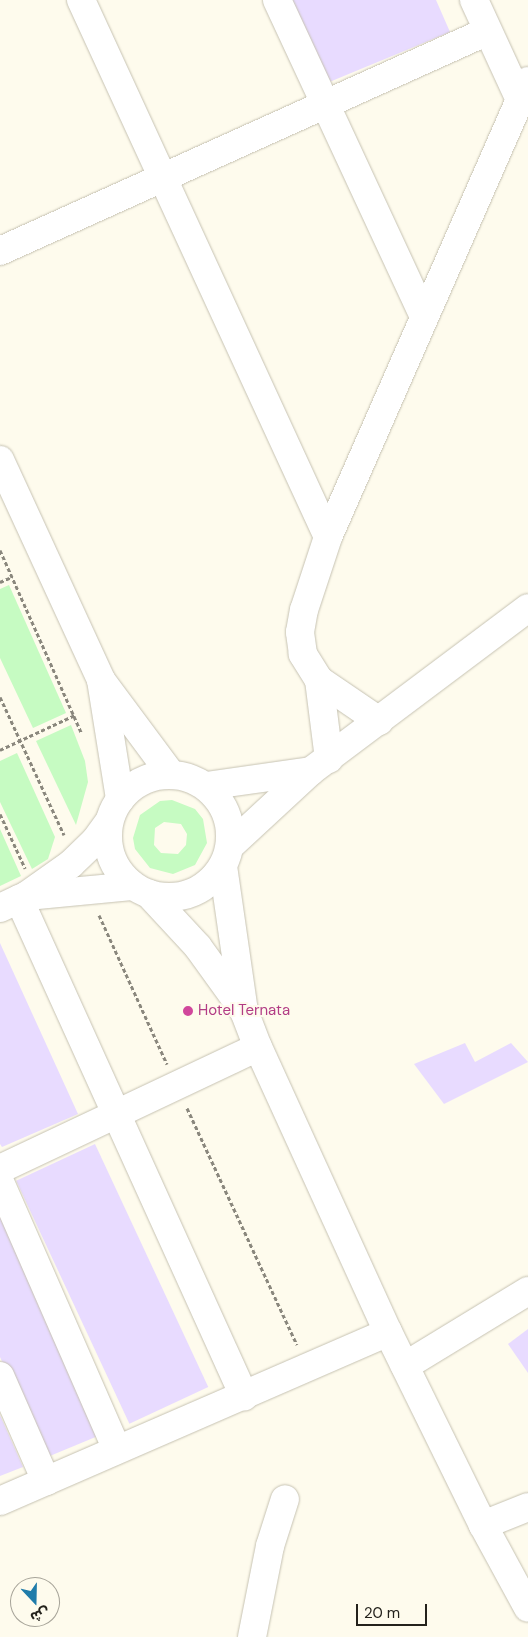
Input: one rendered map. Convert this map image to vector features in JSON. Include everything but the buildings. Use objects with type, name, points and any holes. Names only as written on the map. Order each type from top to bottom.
[{"type":"street","points":[[81,0],[328,537]]},
{"type":"street","points":[[277,0],[424,317]]},
{"type":"street","points":[[379,721],[319,680],[303,654],[300,632],[304,610],[328,537],[524,90],[488,31],[474,0]]},
{"type":"street","points":[[0,251],[488,31]]},
{"type":"street","points":[[0,460],[101,680],[170,773],[206,786],[320,765]]},
{"type":"street","points":[[18,895],[141,890],[171,898],[192,894],[210,882],[227,855],[320,765],[528,608]]},
{"type":"street","points":[[101,680],[115,811],[111,857],[198,947],[244,1011],[258,1047],[388,1332],[482,1524],[528,1608]]},
{"type":"street","points":[[319,680],[320,765]]},
{"type":"street","points":[[18,895],[71,864],[134,786],[170,773]]},
{"type":"street","points":[[206,786],[226,812],[227,855],[244,1011]]},
{"type":"street","points":[[18,895],[244,1396]]},
{"type":"street","points":[[0,1169],[178,1087],[258,1047]]},
{"type":"street","points":[[0,1182],[117,1450]]},
{"type":"street","points":[[406,1366],[528,1291]]},
{"type":"street","points":[[0,1501],[388,1332]]},
{"type":"street","points":[[0,1376],[46,1481]]},
{"type":"street","points":[[252,1637],[268,1555],[285,1499]]},
{"type":"street","points":[[482,1524],[528,1507]]},
{"type":"path","points":[[0,550],[75,715],[84,740]]},
{"type":"path","points":[[0,582],[12,577]]},
{"type":"path","points":[[0,697],[65,837]]},
{"type":"path","points":[[0,750],[75,715]]},
{"type":"path","points":[[0,814],[18,895]]},
{"type":"path","points":[[88,891],[307,1368]]},
{"type":"green space","points":[[9,585],[66,713],[33,728],[0,658],[0,589]]},
{"type":"green space","points":[[71,725],[85,761],[88,782],[76,825],[36,741]]},
{"type":"green space","points":[[17,753],[55,837],[48,859],[32,869],[0,802],[0,761]]},
{"type":"green space","points":[[172,800],[195,809],[203,819],[207,843],[195,865],[173,874],[150,868],[135,849],[133,838],[140,815],[160,801]],"holes":[[[164,822],[181,824],[187,834],[186,845],[178,854],[161,853],[154,845],[155,828]]]},
{"type":"green space","points":[[0,829],[21,876],[0,886]]},
{"type":"place","name":"Hotel Ternata","points":[[188,1011]]}]
